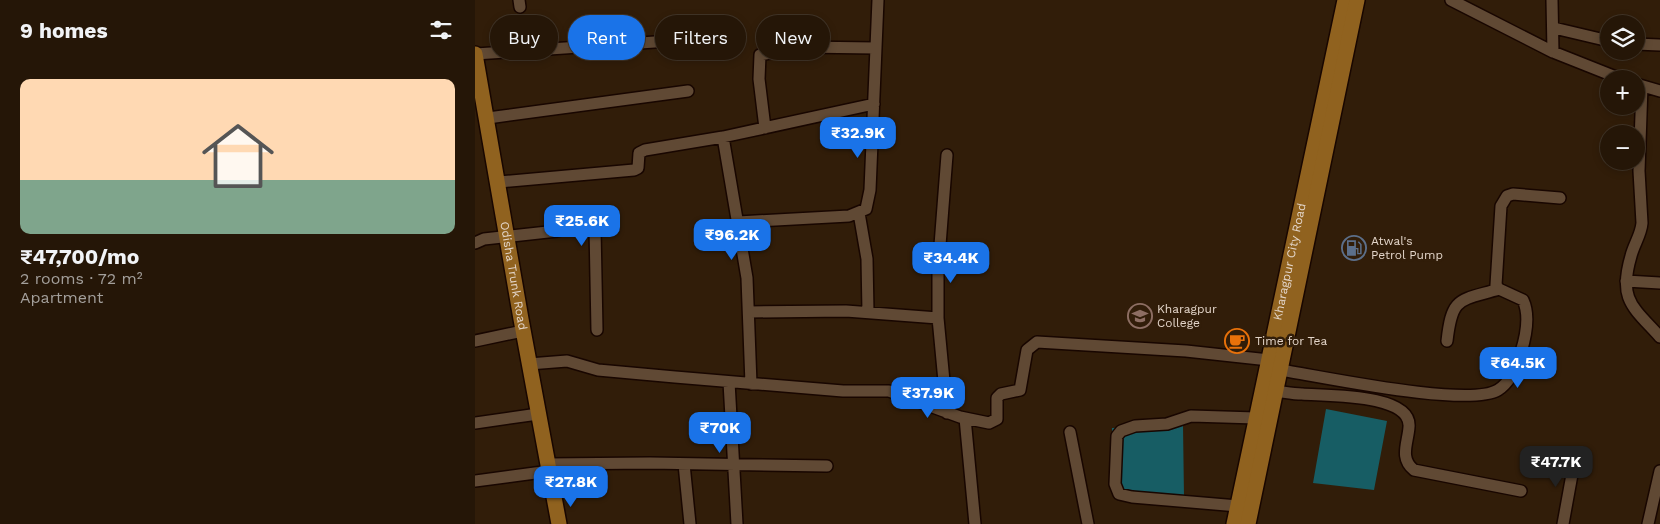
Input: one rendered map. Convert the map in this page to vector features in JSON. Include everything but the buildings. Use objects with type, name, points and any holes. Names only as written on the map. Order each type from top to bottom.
[{"type":"main road","name":"Kharagpur City Road","points":[[1234,524],[1256,418],[1274,365],[1345,0]]},
{"type":"main road","points":[[1248,524],[1275,391],[1274,365],[1357,0]]},
{"type":"main road","name":"Odisha Trunk Road","points":[[475,54],[559,524]]},
{"type":"street","points":[[738,222],[859,213],[866,209],[870,190],[877,0]]},
{"type":"street","points":[[1451,0],[1553,52],[1600,71]]},
{"type":"street","points":[[1552,0],[1553,52]]},
{"type":"street","points":[[1554,28],[1600,39]]},
{"type":"street","points":[[475,54],[655,42]]},
{"type":"street","points":[[1645,44],[1660,45]]},
{"type":"street","points":[[765,128],[759,79],[761,54],[802,47],[875,48]]},
{"type":"street","points":[[1645,87],[1660,91]]},
{"type":"street","points":[[487,118],[688,91]]},
{"type":"street","points":[[499,182],[634,170],[638,168],[639,153],[645,150],[723,137],[874,104]]},
{"type":"street","points":[[1639,115],[1639,171],[1642,223],[1641,231],[1631,257],[1626,281],[1627,296],[1631,305],[1660,337]]},
{"type":"street","points":[[723,137],[747,278],[750,312],[751,384]]},
{"type":"street","points":[[947,155],[938,271],[938,318],[947,413]]},
{"type":"street","points":[[1499,289],[1495,278],[1499,221],[1503,200],[1513,194],[1560,198]]},
{"type":"street","points":[[859,213],[867,259],[868,312]]},
{"type":"street","points":[[475,243],[484,239],[593,224],[597,330]]},
{"type":"street","points":[[1626,281],[1660,283]]},
{"type":"street","points":[[529,364],[567,361],[598,370],[843,391],[889,391],[900,393],[947,413],[989,423],[995,422],[997,398],[1001,394],[1020,390],[1027,350],[1037,342],[1186,351],[1274,365],[1388,388],[1454,396],[1472,396],[1497,391],[1515,370],[1527,325],[1523,300],[1499,289],[1458,303],[1451,311],[1447,341]]},
{"type":"street","points":[[750,312],[846,310],[938,318]]},
{"type":"street","points":[[475,341],[523,331]]},
{"type":"street","points":[[729,382],[737,524]]},
{"type":"street","points":[[1275,391],[1302,394],[1343,394],[1393,407],[1402,411],[1408,417],[1409,428],[1405,459],[1408,466],[1414,470],[1521,491]]},
{"type":"street","points":[[475,423],[538,414]]},
{"type":"street","points":[[1238,506],[1132,497],[1119,494],[1115,484],[1117,436],[1121,431],[1135,426],[1167,424],[1191,416],[1256,418]]},
{"type":"street","points":[[965,418],[975,524]]},
{"type":"street","points":[[1071,432],[1088,524]]},
{"type":"street","points":[[1563,524],[1575,458]]},
{"type":"street","points":[[685,464],[690,524]]},
{"type":"street","points":[[475,481],[549,468],[685,464],[827,466]]},
{"type":"street","points":[[1649,524],[1660,471]]},
{"type":"water","points":[[1326,409],[1387,421],[1374,490],[1313,483]]},
{"type":"water","points":[[1183,425],[1184,497],[1113,495],[1112,428]]},
{"type":"place","name":"Atwal's Petrol Pump","points":[[1354,248]]},
{"type":"place","name":"Kharagpur College","points":[[1140,316]]},
{"type":"place","name":"Time for Tea","points":[[1237,341]]}]
